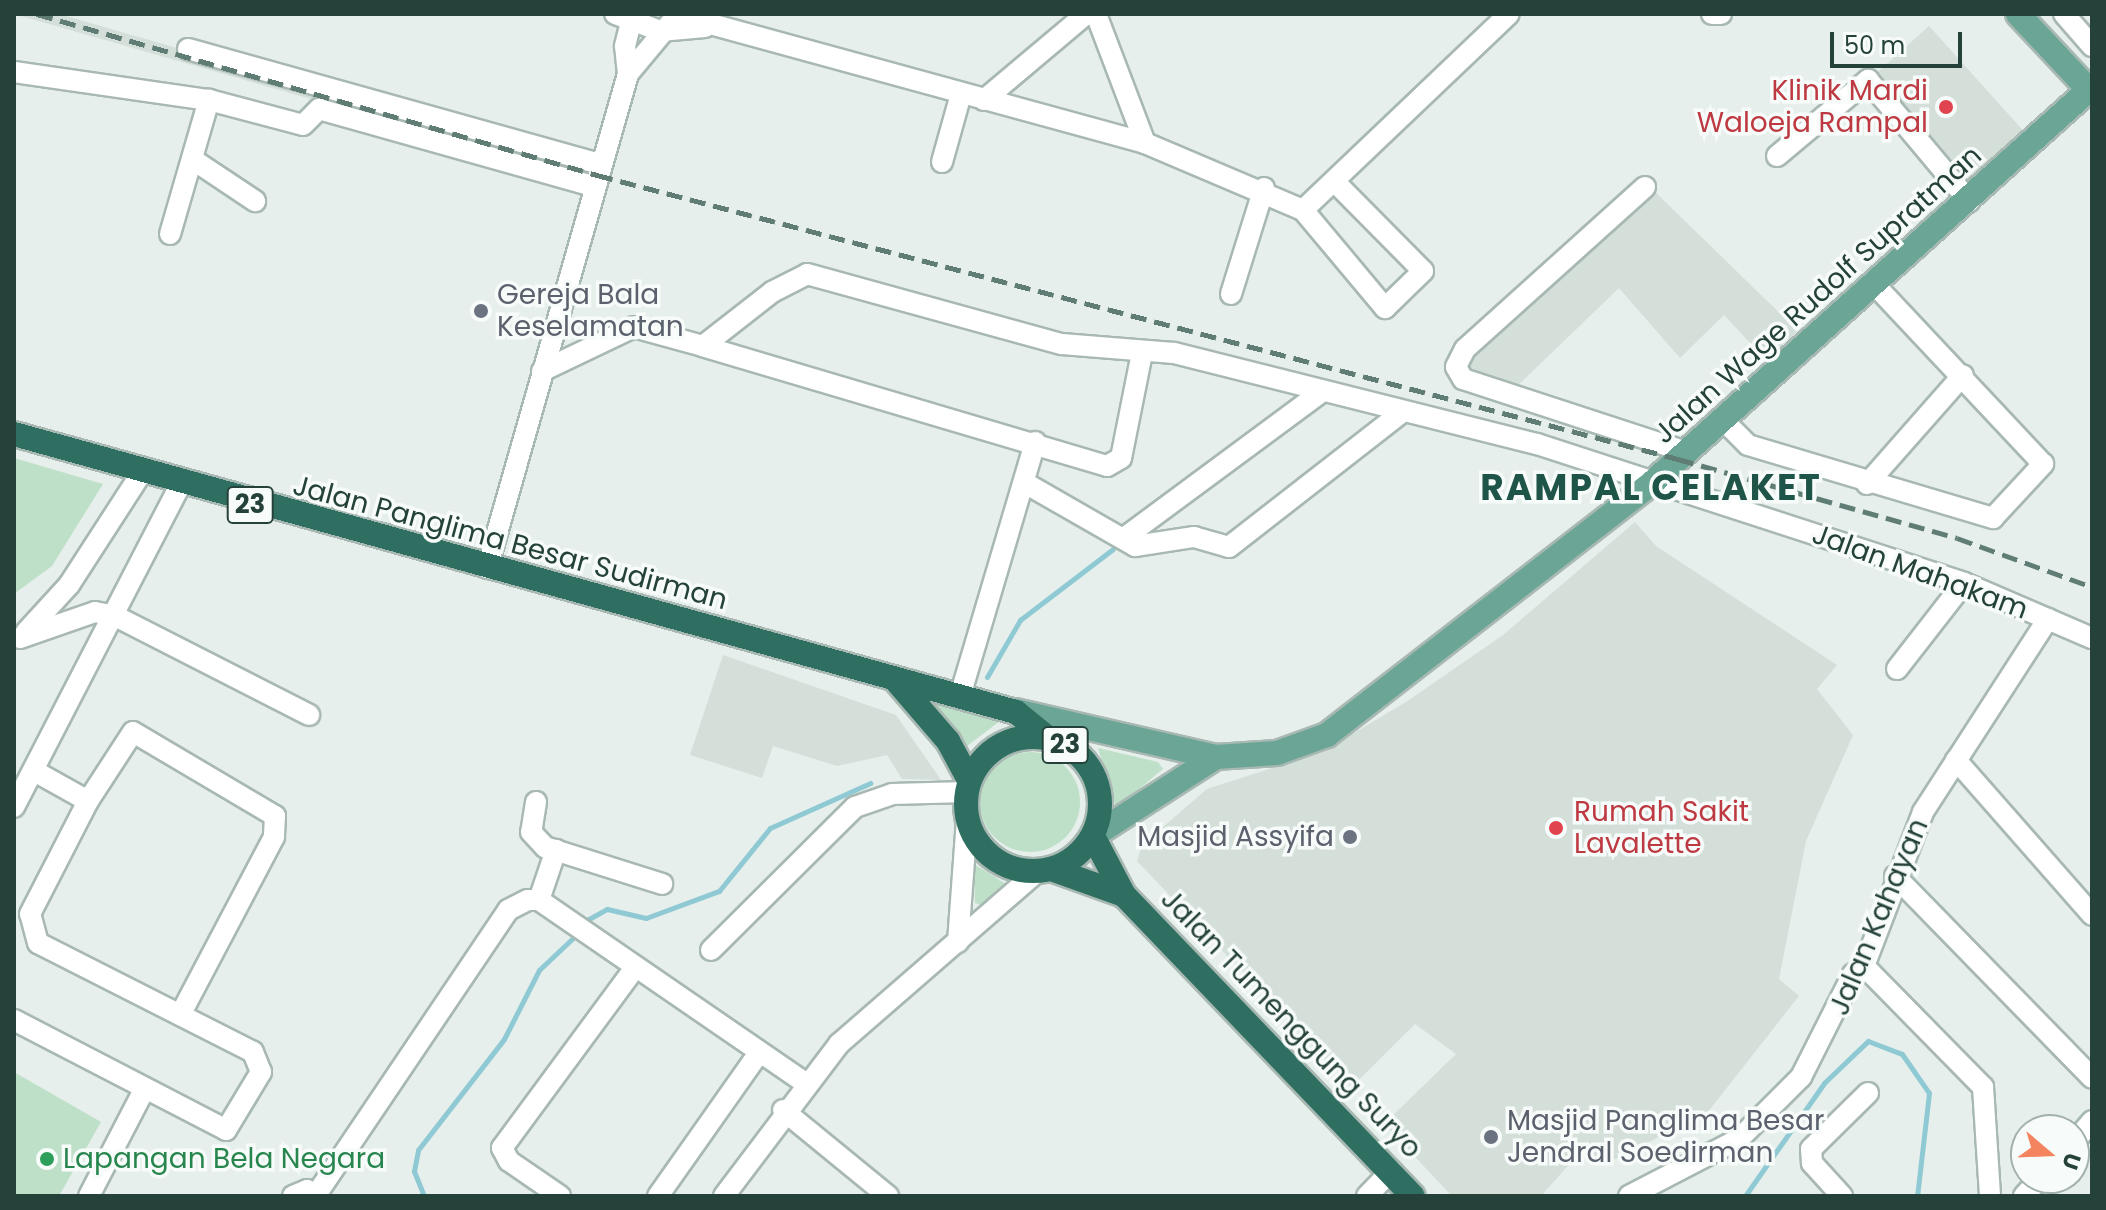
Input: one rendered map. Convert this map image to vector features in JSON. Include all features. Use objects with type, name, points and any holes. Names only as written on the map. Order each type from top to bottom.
[{"type":"highway","name":"Jalan Panglima Besar Sudirman","points":[[14,434],[181,484],[418,539],[487,568],[898,683],[1015,711],[1053,739]]},
{"type":"highway","points":[[898,683],[948,741],[968,786],[967,820],[1000,863],[1044,871],[1093,836]]},
{"type":"highway","name":"23","points":[[968,786],[995,748],[1030,735],[1053,739],[1086,760],[1094,776],[1099,799],[1093,836]]},
{"type":"highway","name":"Jalan Tumenggung Suryo","points":[[1093,836],[1124,895],[1413,1196]]},
{"type":"highway","name":"Jalan Tumenggung Suryo","points":[[1044,871],[1124,895]]},
{"type":"main road","points":[[2018,14],[2091,85]]},
{"type":"main road","points":[[2040,14],[2091,85]]},
{"type":"main road","name":"Jalan Wage Rudolf Supratman","points":[[1015,711],[1216,757],[1277,753],[1368,710],[1654,481],[1969,201],[2091,85]]},
{"type":"main road","name":"Jalan Wage Rudolf Supratman","points":[[1053,739],[1096,730]]},
{"type":"main road","name":"Jalan Wage Rudolf Supratman","points":[[1093,836],[1216,757]]},
{"type":"street","points":[[487,568],[593,186],[628,74],[676,14],[705,27],[1145,143],[1264,188],[1303,210],[1385,308],[1423,271],[1337,184]]},
{"type":"street","points":[[984,100],[1086,14]]},
{"type":"street","points":[[1096,14],[1145,143]]},
{"type":"street","points":[[1712,14],[1721,14]]},
{"type":"street","points":[[2064,14],[2092,46]]},
{"type":"street","points":[[628,74],[625,16],[660,31],[705,27]]},
{"type":"street","points":[[1303,210],[1337,184],[1497,18]]},
{"type":"street","points":[[188,49],[600,164]]},
{"type":"street","points":[[14,72],[209,100],[303,125],[319,109],[593,186]]},
{"type":"street","points":[[1777,156],[1868,80],[1969,201]]},
{"type":"street","points":[[942,162],[961,94]]},
{"type":"street","points":[[170,234],[209,100]]},
{"type":"street","points":[[192,159],[255,201]]},
{"type":"street","points":[[1645,187],[1465,349],[1456,367],[1463,379],[1686,452]]},
{"type":"street","points":[[1231,294],[1264,188]]},
{"type":"street","name":"Jalan Mahakam","points":[[703,346],[803,273],[1062,344],[1142,353],[1174,353],[1654,481],[1964,583],[2090,639]]},
{"type":"street","points":[[1723,420],[1748,445],[1988,521],[2043,471],[1963,375],[1875,285]]},
{"type":"street","points":[[542,371],[634,327],[1115,464],[1142,353]]},
{"type":"street","points":[[1867,484],[1963,375]]},
{"type":"street","points":[[1124,538],[1320,393]]},
{"type":"street","points":[[1025,483],[1144,548],[1194,537],[1229,547],[1400,414]]},
{"type":"street","points":[[960,696],[1035,442]]},
{"type":"street","points":[[17,640],[69,585],[142,472]]},
{"type":"street","points":[[14,807],[181,484]]},
{"type":"street","points":[[1897,669],[1964,583]]},
{"type":"street","points":[[17,640],[95,612],[115,616],[309,715]]},
{"type":"street","name":"Jalan Kahayan","points":[[1629,1196],[1704,1162],[1766,1117],[1827,1038],[1853,974],[1864,966],[1912,833],[2048,619]]},
{"type":"street","points":[[14,1020],[226,1130],[244,1108],[262,1059],[38,943],[29,930],[30,914],[88,801],[133,732],[275,816],[274,837],[180,1015]]},
{"type":"street","points":[[1956,760],[2092,915]]},
{"type":"street","points":[[34,771],[88,801]]},
{"type":"street","points":[[711,950],[855,807],[892,794],[968,786]]},
{"type":"street","points":[[536,802],[533,839],[556,850],[662,884]]},
{"type":"street","points":[[958,942],[967,820]]},
{"type":"street","points":[[539,900],[556,850]]},
{"type":"street","points":[[724,1196],[804,1082],[958,942],[1044,871]]},
{"type":"street","points":[[1895,876],[2092,1078]]},
{"type":"street","points":[[539,900],[634,969],[804,1082]]},
{"type":"street","points":[[293,1196],[317,1195],[508,910],[539,900]]},
{"type":"street","points":[[1864,966],[1983,1087],[1990,1196]]},
{"type":"street","points":[[560,1196],[509,1161],[502,1148],[634,969]]},
{"type":"street","points":[[658,1196],[758,1054]]},
{"type":"street","points":[[89,1196],[144,1090]]},
{"type":"street","points":[[1842,1196],[1812,1163],[1811,1149],[1868,1093]]},
{"type":"street","points":[[783,1110],[888,1196]]},
{"type":"street","points":[[1367,1196],[1391,1171]]},
{"type":"shaded area","points":[[14,14],[59,14],[586,166],[583,177]]},
{"type":"shaded area","name":"Klinik Mardi Waloeja Rampal","points":[[1929,26],[2027,134],[1968,187],[1870,79]]},
{"type":"shaded area","points":[[1650,187],[1798,331],[1766,360],[1724,315],[1680,358],[1619,288],[1512,391],[1471,375],[1466,366],[1477,349]]},
{"type":"shaded area","name":"Rumah Sakit Lavalette","points":[[1635,522],[1656,546],[1837,665],[1817,689],[1853,735],[1806,841],[1779,979],[1799,996],[1707,1113],[1603,1165],[1582,1150],[1541,1196],[1452,1196],[1384,1124],[1456,1054],[1415,1024],[1352,1087],[1137,861],[1142,845],[1207,789],[1324,751],[1409,700],[1503,635]]},
{"type":"shaded area","points":[[723,655],[896,715],[941,780],[902,779],[887,755],[837,766],[773,746],[762,778],[690,755]]},
{"type":"green space","points":[[14,458],[103,484],[52,566],[14,594]]},
{"type":"green space","points":[[928,698],[995,718],[1000,721],[967,746]]},
{"type":"green space","points":[[1098,748],[1158,762],[1163,769],[1116,808]]},
{"type":"green space","points":[[1030,752],[1058,760],[1072,774],[1080,802],[1072,830],[1058,844],[1030,852],[1002,844],[988,830],[980,802],[988,774],[1002,760]]},
{"type":"green space","points":[[974,864],[1006,884],[982,905],[975,903]]},
{"type":"green space","name":"Lapangan Bela Negara","points":[[14,1072],[101,1122],[59,1196],[14,1196]]},
{"type":"waterway","points":[[987,677],[1020,620],[1113,549]]},
{"type":"waterway","points":[[587,920],[607,909],[646,918],[719,891],[770,828],[870,783]]},
{"type":"waterway","points":[[424,1196],[414,1171],[418,1150],[504,1039],[539,970],[573,938]]},
{"type":"waterway","points":[[1745,1196],[1824,1083],[1868,1041],[1902,1054],[1929,1093],[1917,1196]]},
{"type":"railway","points":[[37,14],[597,175],[1678,459],[1957,538],[2092,587]]},
{"type":"place","name":"Klinik Mardi Waloeja Rampal","points":[[1946,107]]},
{"type":"place","name":"Gereja Bala Keselamatan","points":[[481,311]]},
{"type":"place","name":"Rumah Sakit Lavalette","points":[[1556,828]]},
{"type":"place","name":"Masjid Assyifa","points":[[1350,837]]},
{"type":"place","name":"Masjid Panglima Besar Jendral Soedirman","points":[[1491,1137]]},
{"type":"place","name":"Lapangan Bela Negara","points":[[47,1159]]},
{"type":"district","name":"RAMPAL CELAKET","points":[[1651,488]]}]
